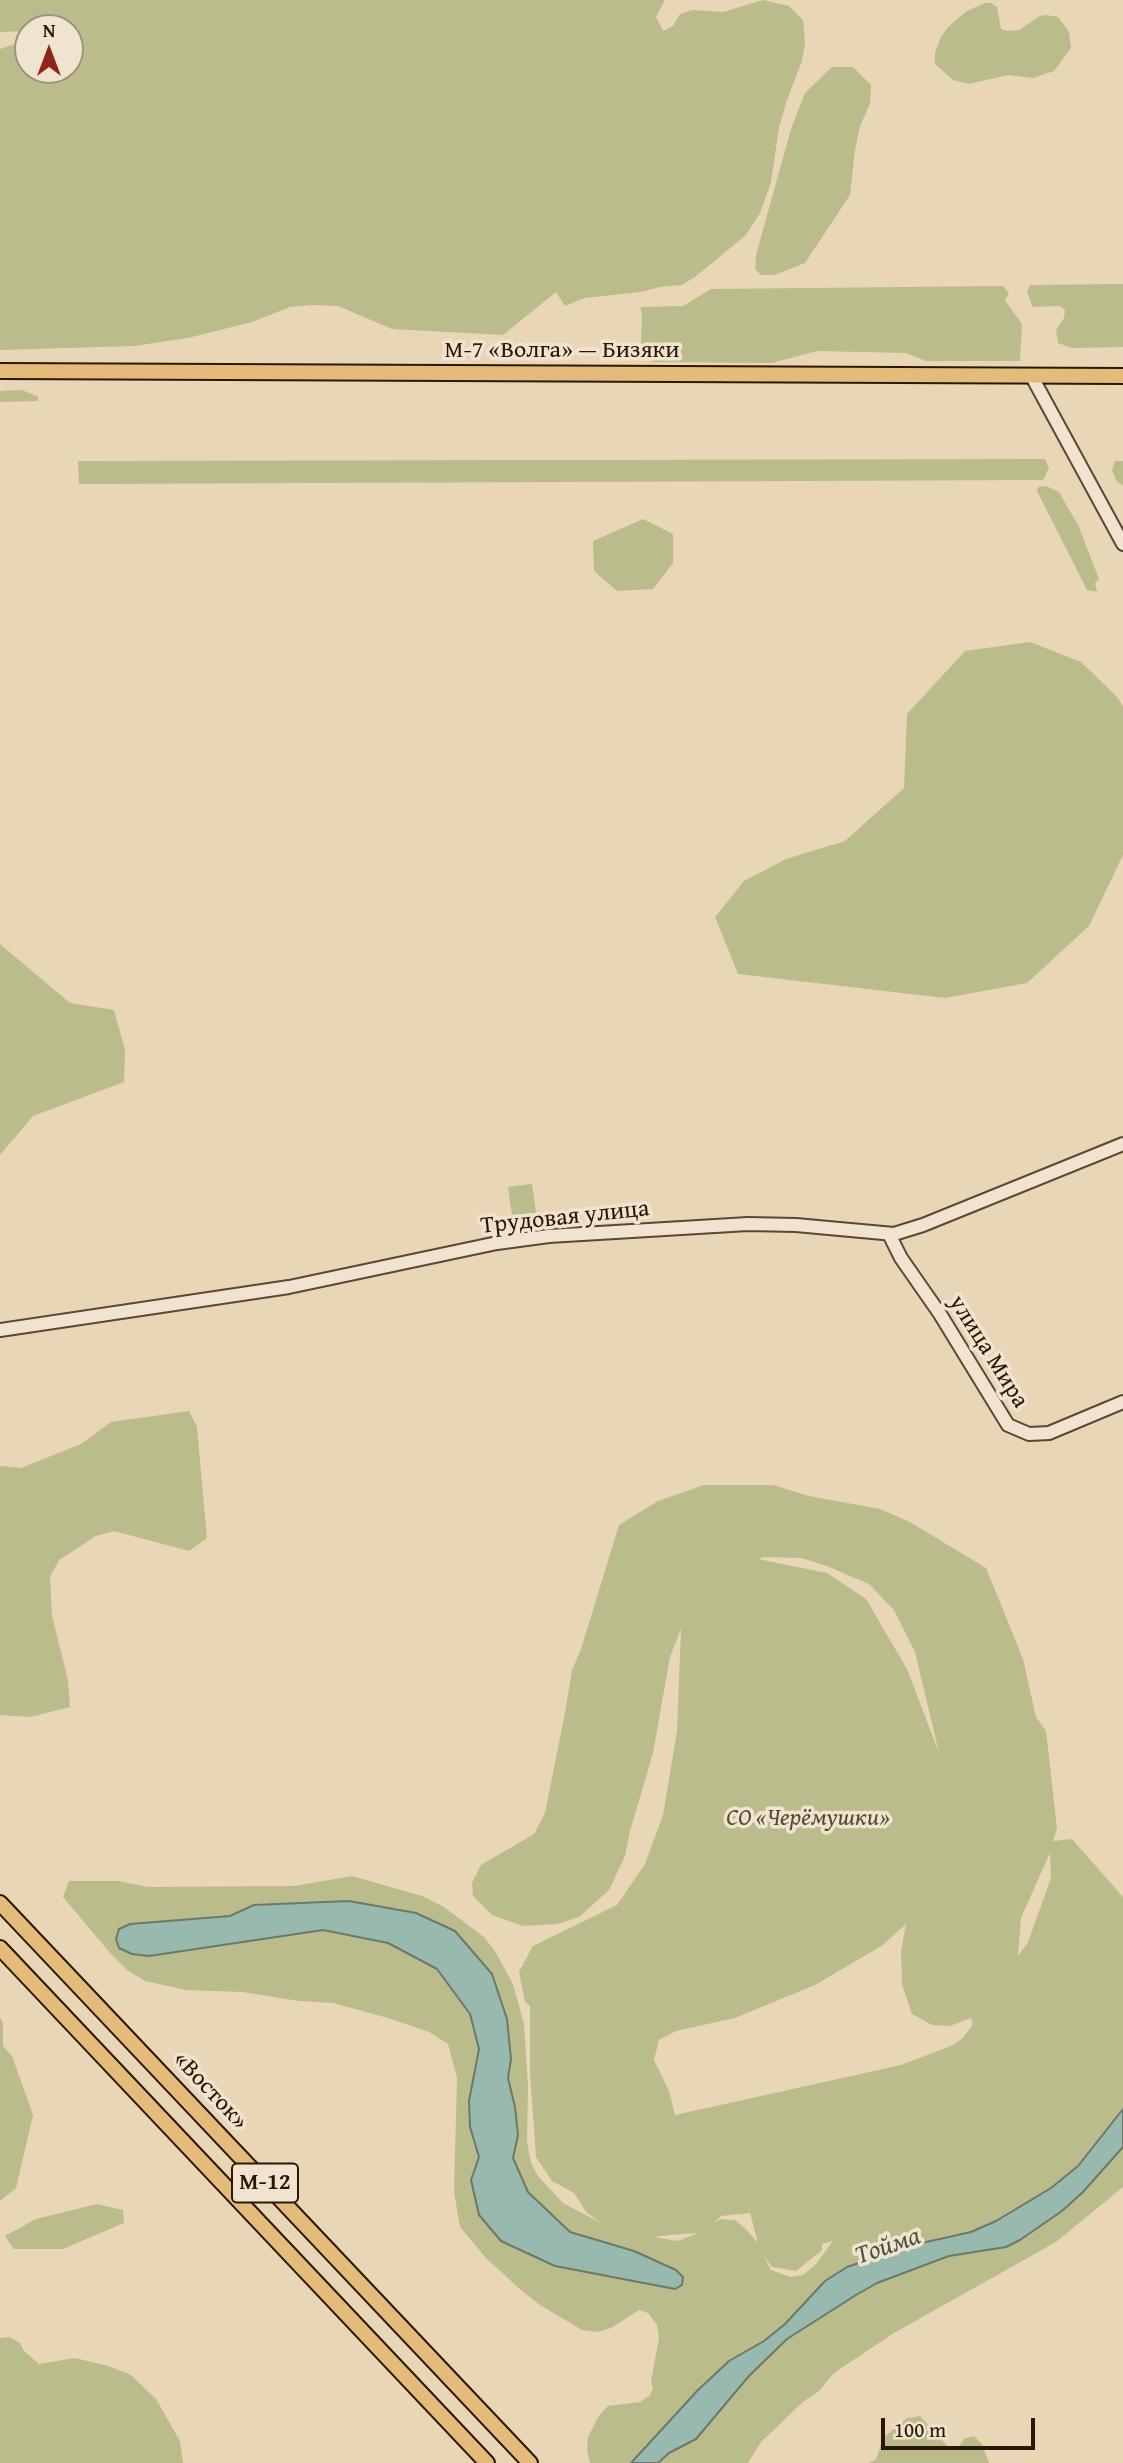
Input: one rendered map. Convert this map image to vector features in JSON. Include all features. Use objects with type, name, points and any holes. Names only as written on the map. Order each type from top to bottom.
[{"type":"main road","name":"М-7 «Волга» — Бизяки","points":[[0,372],[1123,376]]},
{"type":"main road","name":"«Восток»","points":[[0,1903],[530,2463]]},
{"type":"main road","name":"М-12","points":[[0,1948],[487,2463]]},
{"type":"street","points":[[1031,375],[1123,544]]},
{"type":"street","name":"Трудовая улица","points":[[0,1330],[289,1287],[497,1244],[549,1236],[748,1224],[796,1225],[889,1234],[923,1225],[1123,1144]]},
{"type":"street","name":"улица Мира","points":[[889,1234],[910,1272],[940,1314],[1008,1425],[1029,1434],[1049,1433],[1123,1402]]},
{"type":"green space","points":[[0,0],[665,0],[656,17],[663,31],[673,26],[680,14],[692,10],[723,12],[763,0],[789,6],[803,20],[805,43],[802,61],[779,128],[771,182],[760,213],[746,235],[682,285],[584,298],[565,306],[556,292],[503,335],[392,329],[338,306],[313,305],[290,307],[252,322],[188,338],[134,346],[0,350],[0,49],[14,44],[14,84],[84,84],[84,14],[14,14],[14,32],[0,32]]},
{"type":"green space","points":[[985,3],[997,7],[1001,29],[1007,31],[1019,30],[1040,16],[1058,17],[1069,32],[1071,48],[1054,71],[1033,78],[1008,75],[969,84],[953,80],[935,64],[935,53],[941,37],[948,27],[967,11]]},
{"type":"green space","points":[[832,67],[853,67],[871,85],[870,104],[860,126],[855,150],[850,195],[805,263],[774,275],[761,275],[755,269],[756,255],[791,129],[805,93]]},
{"type":"green space","points":[[1123,284],[1123,347],[1072,348],[1058,343],[1056,330],[1064,318],[1065,310],[1060,306],[1033,307],[1027,292],[1030,285]]},
{"type":"green space","points":[[1003,286],[1009,293],[1005,300],[1022,324],[1020,361],[926,361],[906,353],[817,351],[772,363],[651,362],[641,343],[640,307],[683,306],[711,289]]},
{"type":"green space","points":[[22,390],[39,397],[37,401],[0,402],[0,391]]},
{"type":"green space","points":[[1045,459],[1049,468],[1043,480],[79,484],[78,461]]},
{"type":"green space","points":[[1115,461],[1123,461],[1123,486],[1116,480],[1112,470]]},
{"type":"green space","points":[[1046,486],[1059,492],[1078,525],[1099,579],[1095,583],[1097,592],[1087,590],[1037,491],[1038,487]]},
{"type":"green space","points":[[643,519],[673,534],[673,563],[653,589],[617,591],[594,571],[593,541]]},
{"type":"green space","points":[[1030,642],[1081,662],[1118,698],[1123,707],[1123,855],[1089,926],[1027,983],[945,998],[738,974],[715,917],[744,881],[786,859],[845,841],[904,788],[907,714],[965,651]]},
{"type":"green space","points":[[0,944],[70,1003],[114,1010],[125,1050],[124,1082],[33,1116],[0,1155]]},
{"type":"green space","points":[[532,1184],[536,1213],[512,1215],[508,1187]]},
{"type":"green space","points":[[189,1411],[197,1427],[207,1538],[189,1551],[114,1531],[96,1536],[59,1560],[50,1577],[52,1616],[68,1680],[70,1707],[30,1717],[0,1715],[0,1466],[21,1468],[81,1444],[111,1422]]},
{"type":"green space","name":"СО «Черёмушки»","points":[[704,1485],[773,1485],[809,1496],[880,1509],[908,1521],[986,1568],[1023,1659],[1036,1717],[1046,1731],[1057,1828],[1053,1841],[1072,1839],[1123,1897],[1123,2109],[1078,2166],[1051,2188],[996,2221],[971,2232],[938,2238],[825,2281],[785,2324],[764,2341],[729,2361],[697,2391],[631,2463],[590,2463],[588,2437],[598,2417],[608,2406],[640,2402],[649,2396],[653,2389],[651,2381],[659,2338],[657,2325],[648,2313],[639,2310],[611,2328],[597,2332],[582,2330],[522,2291],[486,2258],[460,2227],[454,2192],[457,2078],[448,2044],[429,2032],[333,2003],[242,1992],[186,1990],[145,1981],[127,1970],[111,1954],[63,1897],[69,1881],[119,1881],[148,1887],[294,1886],[352,1876],[422,1896],[444,1907],[484,1937],[513,1984],[524,2024],[528,2086],[527,2142],[531,2163],[538,2176],[563,2203],[603,2224],[586,2212],[574,2193],[552,2181],[536,2157],[530,2073],[530,2006],[525,2002],[519,1972],[533,1946],[617,1905],[645,1864],[663,1815],[677,1731],[681,1629],[670,1657],[653,1753],[625,1856],[609,1890],[579,1917],[557,1924],[523,1926],[492,1915],[473,1896],[472,1883],[481,1865],[534,1834],[545,1813],[572,1670],[619,1525],[658,1501]],"holes":[[[801,1558],[827,1566],[869,1584],[894,1610],[915,1652],[939,1753],[907,1669],[866,1599],[827,1573],[758,1559]],[[1050,1853],[1051,1878],[1028,1942],[1018,1956],[1021,1918]],[[255,1905],[455,1931],[511,2059],[508,2078],[518,2135],[513,2158],[528,2192],[570,2232],[634,2251],[676,2270],[683,2277],[682,2285],[675,2289],[555,2266],[471,2180],[479,2157],[470,2127],[469,2101],[479,2049],[470,2014],[437,1969],[388,1943],[322,1930],[149,1956],[132,1954],[119,1948],[130,1924],[230,1916]],[[906,1924],[901,1951],[902,1984],[912,2014],[932,2025],[950,2026],[971,2018],[973,2024],[963,2038],[953,2045],[901,2065],[675,2115],[669,2091],[654,2060],[659,2040],[676,2031],[735,2018],[815,1985],[883,1945]],[[750,2213],[758,2243],[735,2220],[721,2219],[714,2223],[721,2216]],[[698,2233],[678,2241],[654,2237],[681,2234]],[[833,2241],[816,2264],[803,2275],[790,2277],[771,2270],[764,2256],[772,2267],[796,2271],[822,2250],[822,2244]]]},
{"type":"green space","points":[[0,2017],[3,2023],[3,2046],[12,2056],[33,2115],[16,2188],[0,2201]]},
{"type":"green space","points":[[1123,2147],[1123,2187],[1056,2242],[894,2333],[834,2373],[819,2391],[804,2401],[761,2442],[748,2463],[658,2463],[669,2453],[696,2439],[749,2376],[787,2339],[809,2324],[877,2283],[949,2256],[977,2252],[1062,2211]]},
{"type":"green space","points":[[97,2204],[123,2210],[124,2223],[63,2249],[14,2249],[5,2236],[36,2219]]},
{"type":"green space","points":[[9,2337],[20,2343],[24,2351],[39,2364],[75,2358],[131,2375],[156,2399],[180,2441],[183,2463],[0,2463],[0,2338]]},
{"type":"green space","points":[[920,2416],[949,2448],[958,2448],[964,2439],[974,2436],[982,2444],[989,2463],[868,2463],[876,2460],[883,2438],[907,2418]]},
{"type":"water","points":[[349,1901],[416,1913],[455,1931],[492,1974],[507,2019],[511,2059],[508,2078],[518,2135],[513,2158],[528,2192],[570,2232],[634,2251],[676,2270],[683,2277],[682,2285],[675,2289],[555,2266],[501,2241],[479,2215],[471,2180],[479,2157],[470,2127],[469,2101],[479,2049],[470,2014],[437,1969],[388,1943],[323,1930],[149,1956],[132,1954],[119,1948],[116,1939],[119,1929],[130,1924],[230,1916],[254,1905]]},
{"type":"water","points":[[1123,2109],[1123,2147],[1062,2211],[1006,2247],[949,2256],[877,2283],[856,2295],[787,2339],[749,2376],[696,2439],[669,2453],[658,2463],[631,2463],[697,2391],[729,2361],[764,2341],[785,2324],[825,2281],[847,2267],[908,2246],[971,2232],[996,2221],[1051,2188],[1078,2166]]},
{"type":"water label","name":"Тойма","points":[[888,2247]]}]
